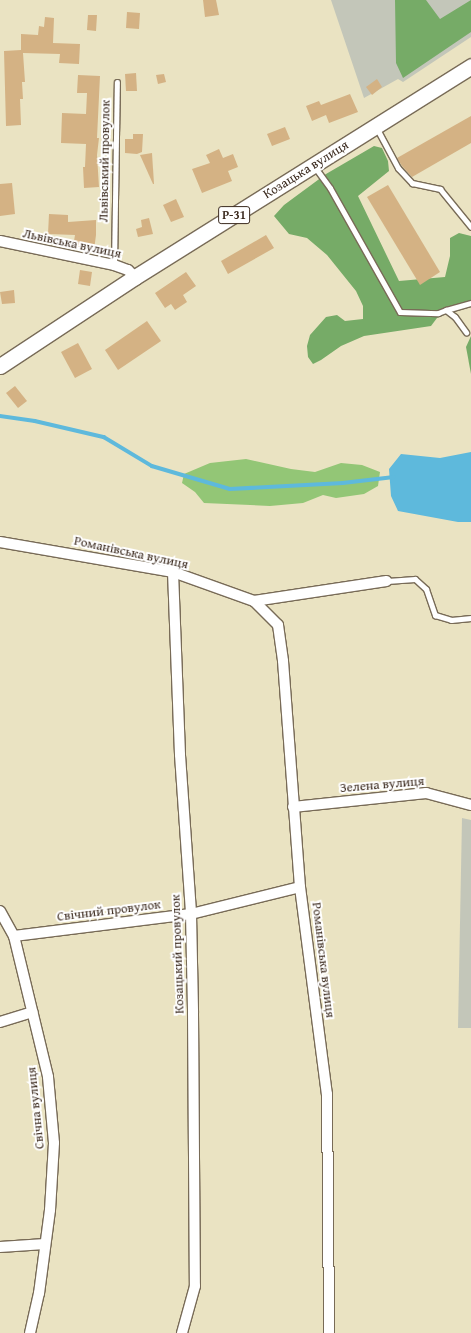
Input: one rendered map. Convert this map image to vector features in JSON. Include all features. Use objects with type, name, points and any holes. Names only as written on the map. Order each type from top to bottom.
[{"type":"main road","name":"Козацька вулиця","points":[[0,366],[134,277],[471,66]]},
{"type":"street","name":"Львівська вулиця","points":[[0,241],[114,265],[128,270],[134,277]]},
{"type":"street","name":"Романівська вулиця","points":[[0,542],[173,572],[254,601],[278,625],[283,661],[300,887],[327,1094],[329,1333]]},
{"type":"street","name":"Козацький провулок","points":[[173,572],[180,755],[191,914],[195,1286],[182,1333]]},
{"type":"street","name":"Романівська вулиця","points":[[254,601],[387,581]]},
{"type":"street","name":"Зелена вулиця","points":[[293,807],[426,793],[471,805]]},
{"type":"street","name":"Свічний провулок","points":[[14,936],[191,914],[300,887]]},
{"type":"street","name":"Свічна вулиця","points":[[0,911],[14,936],[48,1077],[54,1143],[39,1293],[30,1333]]},
{"type":"street","points":[[0,1022],[32,1012]]},
{"type":"street","points":[[0,1247],[45,1244]]},
{"type":"lane","name":"Львівський провулок","points":[[114,265],[117,82]]},
{"type":"lane","points":[[375,126],[398,168],[412,183],[440,189],[471,227]]},
{"type":"lane","points":[[313,165],[330,188],[400,312],[438,313],[471,303]]},
{"type":"lane","points":[[446,310],[455,316],[466,332]]},
{"type":"lane","points":[[387,581],[415,579],[426,589],[435,615],[451,620],[471,618]]},
{"type":"shaded area","points":[[331,0],[471,0],[471,37],[403,82],[398,79],[364,98]]},
{"type":"shaded area","points":[[462,818],[471,820],[471,1028],[458,1028]]},
{"type":"green space","points":[[395,0],[426,0],[440,19],[471,0],[471,32],[403,78],[396,63]]},
{"type":"green space","points":[[374,146],[382,148],[388,161],[389,171],[358,196],[399,281],[445,277],[450,256],[450,238],[459,233],[471,236],[471,303],[437,318],[431,326],[364,336],[341,346],[313,364],[308,357],[307,346],[310,335],[326,317],[337,315],[345,321],[363,319],[363,306],[356,291],[327,255],[307,238],[289,234],[274,216],[284,205],[326,174]]},
{"type":"green space","points":[[471,336],[471,374],[466,347]]},
{"type":"green space","points":[[246,459],[291,469],[315,472],[341,463],[362,465],[380,472],[378,486],[364,494],[336,498],[323,495],[303,503],[270,506],[204,503],[195,492],[182,483],[184,474],[210,463]]},
{"type":"water","points":[[471,452],[471,522],[458,522],[398,511],[391,496],[389,469],[401,454],[440,458]]},
{"type":"building","points":[[203,0],[216,0],[219,15],[205,17]]},
{"type":"building","points":[[127,12],[140,13],[139,29],[126,28]]},
{"type":"building","points":[[88,15],[97,15],[96,31],[87,30]]},
{"type":"building","points":[[45,17],[54,18],[53,43],[80,44],[79,64],[59,63],[60,54],[23,53],[25,82],[22,82],[23,99],[20,99],[21,125],[6,126],[4,51],[21,50],[21,34],[38,35],[39,26],[44,27]]},
{"type":"building","points":[[136,73],[137,91],[126,91],[125,74]]},
{"type":"building","points":[[164,74],[166,82],[158,84],[156,75]]},
{"type":"building","points":[[78,75],[100,76],[97,138],[99,138],[97,155],[99,187],[84,188],[83,167],[85,167],[86,144],[61,143],[62,113],[86,114],[87,93],[77,93]]},
{"type":"building","points":[[377,79],[382,87],[372,95],[366,87]]},
{"type":"building","points":[[350,94],[358,112],[329,123],[326,115],[312,121],[306,106],[319,101],[321,105]]},
{"type":"building","points":[[471,116],[471,143],[412,177],[402,166],[397,158]]},
{"type":"building","points":[[285,127],[290,139],[272,146],[267,134]]},
{"type":"building","points":[[133,134],[143,134],[142,152],[137,154],[125,153],[125,139],[133,139]]},
{"type":"building","points":[[219,149],[223,158],[233,154],[238,167],[228,171],[232,181],[202,193],[192,169],[210,163],[206,155]]},
{"type":"building","points":[[152,153],[154,184],[140,155]]},
{"type":"building","points":[[12,183],[15,214],[0,216],[0,184]]},
{"type":"building","points":[[388,185],[440,272],[420,285],[367,197]]},
{"type":"building","points":[[176,199],[184,217],[171,222],[163,205]]},
{"type":"building","points":[[49,214],[68,215],[68,222],[96,220],[94,250],[73,247],[75,235],[48,234]]},
{"type":"building","points":[[149,218],[153,234],[138,237],[136,229],[142,227],[141,220]]},
{"type":"building","points":[[266,235],[274,248],[228,274],[221,261]]},
{"type":"building","points":[[80,270],[92,272],[90,286],[78,284]]},
{"type":"building","points":[[186,272],[196,286],[183,295],[187,302],[175,310],[171,304],[165,308],[155,293]]},
{"type":"building","points":[[14,290],[15,303],[2,304],[0,292]]},
{"type":"building","points":[[147,321],[161,341],[118,370],[105,350]]},
{"type":"building","points":[[78,343],[92,369],[75,378],[61,352]]},
{"type":"building","points":[[15,386],[27,401],[18,408],[6,393]]},
{"type":"waterway","points":[[0,416],[35,421],[104,437],[152,466],[230,489],[343,483],[394,477]]}]
